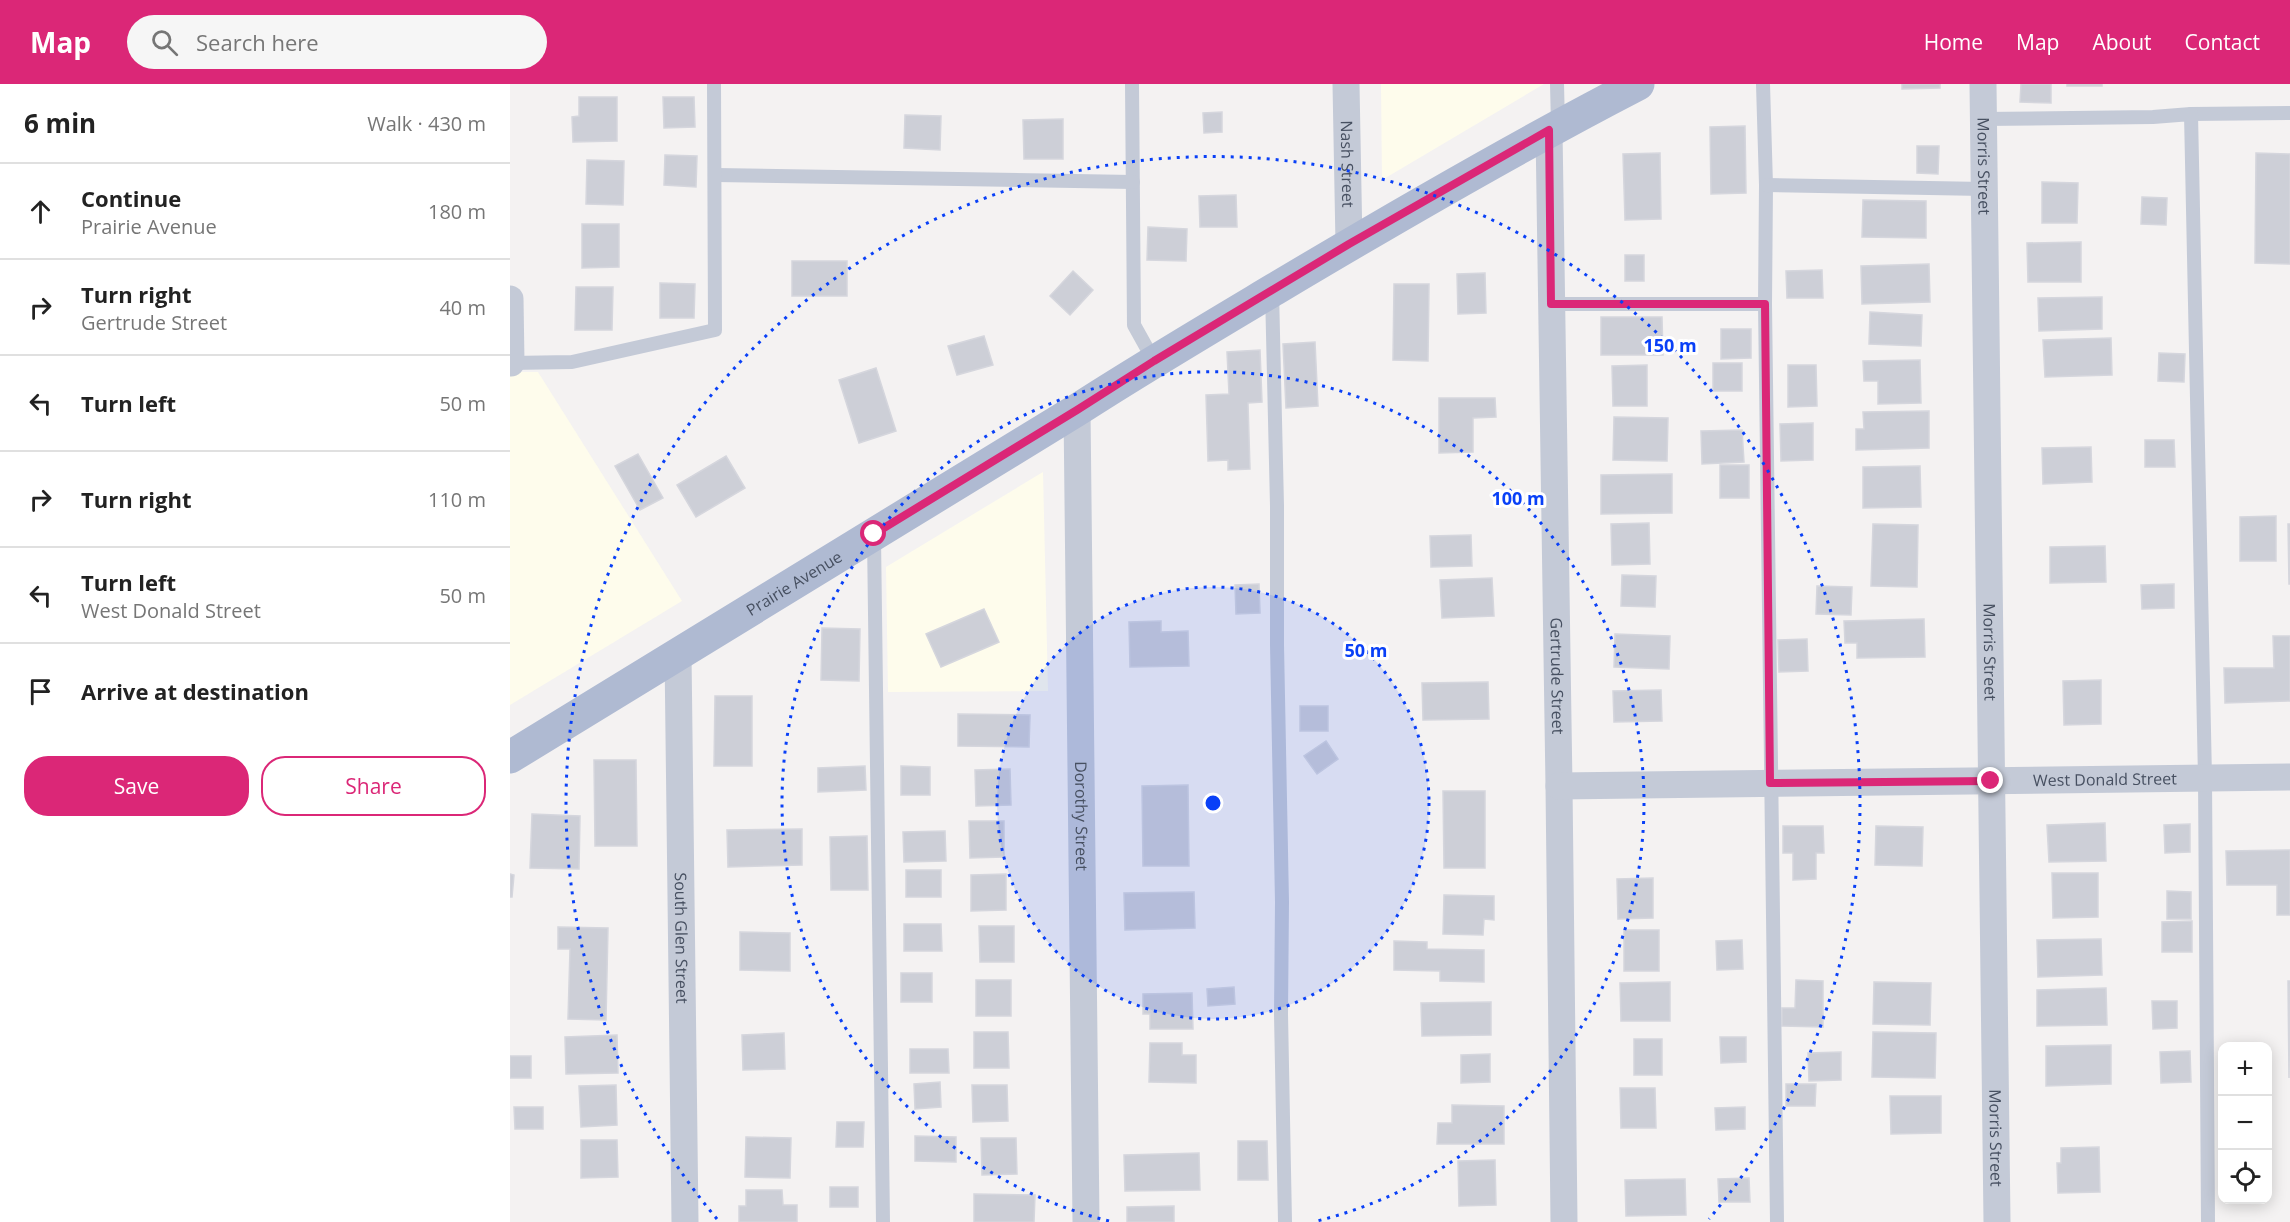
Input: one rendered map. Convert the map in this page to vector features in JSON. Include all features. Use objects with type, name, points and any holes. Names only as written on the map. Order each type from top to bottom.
[{"type":"main road","name":"Prairie Avenue","points":[[510,757],[1154,361],[1349,244],[1553,128],[1638,84]]},
{"type":"street","name":"Nash Street","points":[[1346,84],[1349,244]]},
{"type":"street","name":"Morris Street","points":[[1983,84],[1997,1222]]},
{"type":"street","name":"Gertrude Street","points":[[1553,128],[1551,304],[1564,1222]]},
{"type":"street","points":[[510,299],[511,363]]},
{"type":"street","name":"Dorothy Street","points":[[1077,410],[1086,1222]]},
{"type":"street","name":"South Glen Street","points":[[678,654],[685,1222]]},
{"type":"street","name":"West Donald Street","points":[[1559,786],[2290,777]]},
{"type":"lane","points":[[511,363],[572,362],[715,330],[714,84]]},
{"type":"lane","points":[[1132,84],[1134,325],[1154,361]]},
{"type":"lane","points":[[1553,128],[1557,84]]},
{"type":"lane","points":[[1763,84],[1777,1222]]},
{"type":"lane","points":[[1983,119],[2290,113]]},
{"type":"lane","points":[[2192,114],[2205,778],[2208,1222]]},
{"type":"lane","points":[[716,175],[1133,182]]},
{"type":"lane","points":[[1766,185],[1984,189]]},
{"type":"lane","points":[[1272,291],[1277,506],[1285,1222]]},
{"type":"lane","points":[[1551,304],[1765,304]]},
{"type":"lane","points":[[874,534],[883,1222]]},
{"type":"shaded area","points":[[1381,84],[1544,84],[1382,180]]},
{"type":"shaded area","points":[[510,372],[538,372],[682,601],[510,705]]},
{"type":"shaded area","points":[[1043,472],[1048,691],[888,692],[886,567]]},
{"type":"building","points":[[1902,84],[1940,84],[1940,88],[1902,89]]},
{"type":"building","points":[[2021,84],[2051,84],[2051,103],[2020,102]]},
{"type":"building","points":[[2067,84],[2102,84],[2102,86],[2067,86]]},
{"type":"building","points":[[579,97],[617,97],[617,141],[573,142],[572,117],[579,116]]},
{"type":"building","points":[[663,97],[694,97],[695,127],[664,128]]},
{"type":"building","points":[[1222,112],[1222,132],[1204,133],[1203,113]]},
{"type":"building","points":[[905,115],[941,116],[940,150],[904,148]]},
{"type":"building","points":[[1063,119],[1063,159],[1024,159],[1023,120]]},
{"type":"building","points":[[1745,126],[1746,193],[1711,194],[1710,127]]},
{"type":"building","points":[[1917,146],[1939,146],[1938,174],[1917,173]]},
{"type":"building","points":[[1660,153],[1661,219],[1625,220],[1623,154]]},
{"type":"building","points":[[2256,153],[2290,154],[2290,264],[2255,263]]},
{"type":"building","points":[[665,155],[697,156],[696,187],[664,185]]},
{"type":"building","points":[[587,160],[624,161],[623,205],[586,204]]},
{"type":"building","points":[[2042,182],[2078,183],[2077,223],[2042,223]]},
{"type":"building","points":[[1236,195],[1237,227],[1200,227],[1199,196]]},
{"type":"building","points":[[2142,197],[2167,198],[2166,225],[2141,224]]},
{"type":"building","points":[[1863,200],[1926,201],[1926,238],[1862,237]]},
{"type":"building","points":[[582,224],[619,224],[619,267],[582,268]]},
{"type":"building","points":[[1148,227],[1187,229],[1186,261],[1147,260]]},
{"type":"building","points":[[2081,242],[2081,282],[2028,282],[2027,243]]},
{"type":"building","points":[[1625,255],[1644,255],[1644,281],[1625,281]]},
{"type":"building","points":[[792,261],[847,261],[847,296],[792,296]]},
{"type":"building","points":[[1929,264],[1930,302],[1862,304],[1861,266]]},
{"type":"building","points":[[1822,270],[1823,298],[1787,298],[1786,271]]},
{"type":"building","points":[[1073,271],[1093,290],[1070,315],[1050,296]]},
{"type":"building","points":[[1485,273],[1486,313],[1458,314],[1457,274]]},
{"type":"building","points":[[660,283],[695,284],[694,318],[660,318]]},
{"type":"building","points":[[1394,284],[1429,284],[1428,361],[1393,360]]},
{"type":"building","points":[[576,287],[613,287],[612,330],[575,330]]},
{"type":"building","points":[[2102,297],[2102,329],[2039,331],[2038,298]]},
{"type":"building","points":[[1870,312],[1922,315],[1921,346],[1869,344]]},
{"type":"building","points":[[1601,317],[1662,317],[1663,355],[1601,355]]},
{"type":"building","points":[[1721,329],[1751,329],[1751,358],[1721,359]]},
{"type":"building","points":[[984,336],[993,365],[957,375],[948,346]]},
{"type":"building","points":[[2111,338],[2112,375],[2045,377],[2043,340]]},
{"type":"building","points":[[1315,342],[1318,406],[1286,408],[1283,344]]},
{"type":"building","points":[[1260,350],[1262,402],[1248,403],[1250,469],[1228,470],[1228,460],[1208,461],[1206,395],[1229,394],[1227,352]]},
{"type":"building","points":[[2159,353],[2185,354],[2184,382],[2158,381]]},
{"type":"building","points":[[1920,360],[1921,403],[1878,404],[1878,381],[1864,381],[1863,361]]},
{"type":"building","points":[[1713,363],[1742,363],[1742,391],[1713,391]]},
{"type":"building","points":[[1647,365],[1647,406],[1613,406],[1612,366]]},
{"type":"building","points":[[1788,365],[1816,365],[1817,406],[1788,407]]},
{"type":"building","points":[[876,368],[896,431],[859,443],[839,380]]},
{"type":"building","points":[[1439,398],[1495,398],[1496,417],[1473,418],[1473,452],[1439,453]]},
{"type":"building","points":[[1929,411],[1929,448],[1856,450],[1856,429],[1864,429],[1863,412]]},
{"type":"building","points":[[1614,417],[1668,418],[1667,461],[1613,460]]},
{"type":"building","points":[[1813,423],[1813,460],[1781,461],[1780,424]]},
{"type":"building","points":[[1742,430],[1744,462],[1702,464],[1701,431]]},
{"type":"building","points":[[2145,440],[2174,440],[2175,467],[2145,467]]},
{"type":"building","points":[[2091,447],[2092,482],[2043,484],[2042,448]]},
{"type":"building","points":[[638,454],[663,498],[640,510],[615,466]]},
{"type":"building","points":[[726,456],[745,488],[696,517],[677,485]]},
{"type":"building","points":[[1720,465],[1749,465],[1749,498],[1720,498]]},
{"type":"building","points":[[1920,466],[1921,507],[1863,508],[1863,467]]},
{"type":"building","points":[[1672,474],[1672,513],[1601,514],[1601,475]]},
{"type":"building","points":[[2276,516],[2276,561],[2240,561],[2240,517]]},
{"type":"building","points":[[1649,523],[1650,564],[1612,565],[1611,524]]},
{"type":"building","points":[[1873,524],[1918,525],[1917,587],[1871,586]]},
{"type":"building","points":[[2288,524],[2290,524],[2290,584],[2289,584]]},
{"type":"building","points":[[1471,535],[1472,566],[1431,567],[1430,536]]},
{"type":"building","points":[[2105,546],[2106,582],[2050,583],[2050,547]]},
{"type":"building","points":[[1622,575],[1656,576],[1655,607],[1621,606]]},
{"type":"building","points":[[1492,578],[1494,616],[1442,618],[1440,580]]},
{"type":"building","points":[[1259,584],[1260,613],[1236,614],[1235,585]]},
{"type":"building","points":[[2174,584],[2174,608],[2142,609],[2141,585]]},
{"type":"building","points":[[1817,586],[1852,587],[1851,615],[1816,614]]},
{"type":"building","points":[[984,609],[999,642],[941,667],[926,634]]},
{"type":"building","points":[[1924,619],[1925,657],[1857,658],[1857,643],[1845,643],[1844,621]]},
{"type":"building","points":[[1161,621],[1161,632],[1188,631],[1189,666],[1130,667],[1129,622]]},
{"type":"building","points":[[822,628],[860,629],[859,681],[821,680]]},
{"type":"building","points":[[1615,634],[1670,636],[1669,669],[1614,667]]},
{"type":"building","points":[[2273,636],[2290,636],[2290,701],[2225,703],[2224,668],[2274,668]]},
{"type":"building","points":[[1807,639],[1808,671],[1779,672],[1778,640]]},
{"type":"building","points":[[2101,680],[2101,724],[2064,725],[2063,681]]},
{"type":"building","points":[[1488,682],[1489,719],[1423,720],[1422,683]]},
{"type":"building","points":[[1661,690],[1662,721],[1614,722],[1613,691]]},
{"type":"building","points":[[715,696],[752,696],[752,766],[714,766]]},
{"type":"building","points":[[1300,706],[1328,706],[1328,731],[1300,731]]},
{"type":"building","points":[[958,714],[1030,715],[1029,747],[958,746]]},
{"type":"building","points":[[1326,741],[1338,759],[1317,774],[1304,756]]},
{"type":"building","points":[[594,760],[636,760],[637,846],[595,846]]},
{"type":"building","points":[[865,766],[866,790],[818,792],[818,768]]},
{"type":"building","points":[[901,766],[930,767],[930,795],[901,795]]},
{"type":"building","points":[[1010,769],[1011,805],[976,806],[975,770]]},
{"type":"building","points":[[1188,785],[1189,866],[1143,866],[1142,786]]},
{"type":"building","points":[[1443,791],[1485,791],[1485,868],[1444,868]]},
{"type":"building","points":[[532,814],[580,816],[579,869],[530,868]]},
{"type":"building","points":[[969,821],[1004,821],[1004,857],[970,858]]},
{"type":"building","points":[[2105,823],[2106,861],[2049,862],[2047,825]]},
{"type":"building","points":[[2190,824],[2190,852],[2165,853],[2164,825]]},
{"type":"building","points":[[1783,826],[1823,826],[1824,853],[1816,853],[1816,879],[1793,880],[1793,853],[1783,853]]},
{"type":"building","points":[[1876,826],[1923,827],[1922,866],[1875,865]]},
{"type":"building","points":[[802,829],[802,865],[728,867],[727,830]]},
{"type":"building","points":[[945,831],[946,861],[904,862],[903,832]]},
{"type":"building","points":[[867,836],[868,890],[831,890],[830,837]]},
{"type":"building","points":[[2290,850],[2290,915],[2277,915],[2277,885],[2227,885],[2226,851]]},
{"type":"building","points":[[906,870],[941,870],[941,897],[906,897]]},
{"type":"building","points":[[2052,873],[2098,873],[2098,917],[2053,918]]},
{"type":"building","points":[[510,874],[514,875],[512,897],[510,897]]},
{"type":"building","points":[[1006,874],[1006,910],[971,911],[971,875]]},
{"type":"building","points":[[1653,878],[1653,918],[1618,919],[1617,879]]},
{"type":"building","points":[[2167,891],[2191,892],[2191,919],[2167,919]]},
{"type":"building","points":[[1194,892],[1195,928],[1125,930],[1124,893]]},
{"type":"building","points":[[1444,895],[1494,896],[1494,920],[1484,919],[1483,935],[1443,934]]},
{"type":"building","points":[[2192,921],[2192,952],[2162,952],[2162,922]]},
{"type":"building","points":[[904,924],[941,924],[942,951],[904,951]]},
{"type":"building","points":[[979,926],[1014,926],[1014,962],[980,962]]},
{"type":"building","points":[[558,927],[608,928],[606,1020],[568,1019],[570,949],[558,949]]},
{"type":"building","points":[[1624,930],[1659,930],[1659,971],[1624,971]]},
{"type":"building","points":[[740,932],[790,933],[790,971],[740,970]]},
{"type":"building","points":[[2101,939],[2102,975],[2038,977],[2037,940]]},
{"type":"building","points":[[1742,940],[1743,969],[1717,970],[1716,941]]},
{"type":"building","points":[[1394,941],[1427,942],[1427,949],[1484,950],[1484,982],[1440,981],[1440,971],[1394,970]]},
{"type":"building","points":[[901,973],[932,973],[932,1002],[901,1002]]},
{"type":"building","points":[[976,980],[1011,980],[1011,1016],[976,1016]]},
{"type":"building","points":[[1796,980],[1823,981],[1823,1027],[1782,1026],[1782,1008],[1795,1008]]},
{"type":"building","points":[[2288,981],[2290,981],[2289,1078]]},
{"type":"building","points":[[1670,982],[1670,1021],[1621,1021],[1620,983]]},
{"type":"building","points":[[1874,982],[1931,983],[1930,1025],[1873,1024]]},
{"type":"building","points":[[1234,987],[1235,1004],[1208,1006],[1207,989]]},
{"type":"building","points":[[2106,988],[2107,1025],[2037,1026],[2037,990]]},
{"type":"building","points":[[1192,993],[1193,1029],[1150,1029],[1150,1014],[1143,1014],[1143,994]]},
{"type":"building","points":[[2152,1001],[2177,1001],[2177,1028],[2153,1029]]},
{"type":"building","points":[[1491,1002],[1491,1035],[1422,1036],[1421,1003]]},
{"type":"building","points":[[974,1032],[1008,1032],[1009,1068],[974,1068]]},
{"type":"building","points":[[1873,1032],[1936,1033],[1935,1078],[1872,1077]]},
{"type":"building","points":[[784,1033],[785,1069],[743,1070],[742,1035]]},
{"type":"building","points":[[617,1035],[618,1073],[566,1074],[565,1037]]},
{"type":"building","points":[[1720,1037],[1746,1037],[1746,1062],[1721,1063]]},
{"type":"building","points":[[1634,1039],[1662,1039],[1662,1075],[1634,1075]]},
{"type":"building","points":[[1150,1043],[1182,1043],[1182,1055],[1196,1055],[1196,1083],[1149,1082]]},
{"type":"building","points":[[2111,1045],[2111,1084],[2046,1086],[2046,1046]]},
{"type":"building","points":[[910,1049],[948,1049],[949,1073],[910,1073]]},
{"type":"building","points":[[2190,1051],[2191,1082],[2161,1083],[2160,1052]]},
{"type":"building","points":[[1841,1052],[1841,1080],[1809,1081],[1808,1053]]},
{"type":"building","points":[[1490,1054],[1490,1082],[1461,1083],[1461,1055]]},
{"type":"building","points":[[510,1056],[531,1056],[531,1078],[510,1078]]},
{"type":"building","points":[[940,1082],[941,1107],[915,1109],[914,1084]]},
{"type":"building","points":[[1786,1084],[1816,1084],[1815,1106],[1786,1106]]},
{"type":"building","points":[[616,1085],[617,1125],[581,1127],[579,1086]]},
{"type":"building","points":[[972,1085],[1007,1085],[1008,1121],[973,1122]]},
{"type":"building","points":[[1620,1088],[1655,1088],[1656,1128],[1621,1128]]},
{"type":"building","points":[[1890,1096],[1941,1096],[1941,1133],[1891,1134]]},
{"type":"building","points":[[1452,1105],[1504,1106],[1504,1144],[1437,1144],[1438,1123],[1452,1123]]},
{"type":"building","points":[[514,1107],[543,1107],[543,1129],[515,1129]]},
{"type":"building","points":[[1745,1107],[1745,1129],[1716,1130],[1715,1108]]},
{"type":"building","points":[[837,1122],[864,1122],[863,1147],[836,1147]]},
{"type":"building","points":[[915,1136],[956,1137],[956,1162],[915,1161]]},
{"type":"building","points":[[746,1137],[791,1138],[790,1178],[745,1177]]},
{"type":"building","points":[[981,1138],[1016,1138],[1017,1174],[982,1175]]},
{"type":"building","points":[[581,1140],[617,1140],[618,1177],[581,1178]]},
{"type":"building","points":[[1238,1141],[1267,1141],[1268,1180],[1238,1180]]},
{"type":"building","points":[[2099,1147],[2100,1192],[2058,1193],[2057,1163],[2061,1163],[2061,1148]]},
{"type":"building","points":[[1199,1153],[1200,1190],[1125,1191],[1124,1155]]},
{"type":"building","points":[[1495,1160],[1496,1205],[1459,1206],[1458,1161]]},
{"type":"building","points":[[1749,1178],[1750,1202],[1719,1202],[1718,1179]]},
{"type":"building","points":[[1685,1179],[1686,1215],[1626,1216],[1625,1180]]},
{"type":"building","points":[[830,1187],[858,1187],[858,1207],[830,1207]]},
{"type":"building","points":[[746,1190],[782,1190],[783,1205],[797,1205],[797,1222],[739,1222],[739,1206],[746,1206]]},
{"type":"building","points":[[974,1194],[1035,1195],[1034,1222],[974,1222]]},
{"type":"building","points":[[1174,1206],[1174,1222],[1127,1222],[1127,1207]]},
{"type":"route","points":[[874,534],[1349,244],[1549,130],[1551,304],[1765,304],[1770,783],[1991,781]]}]
